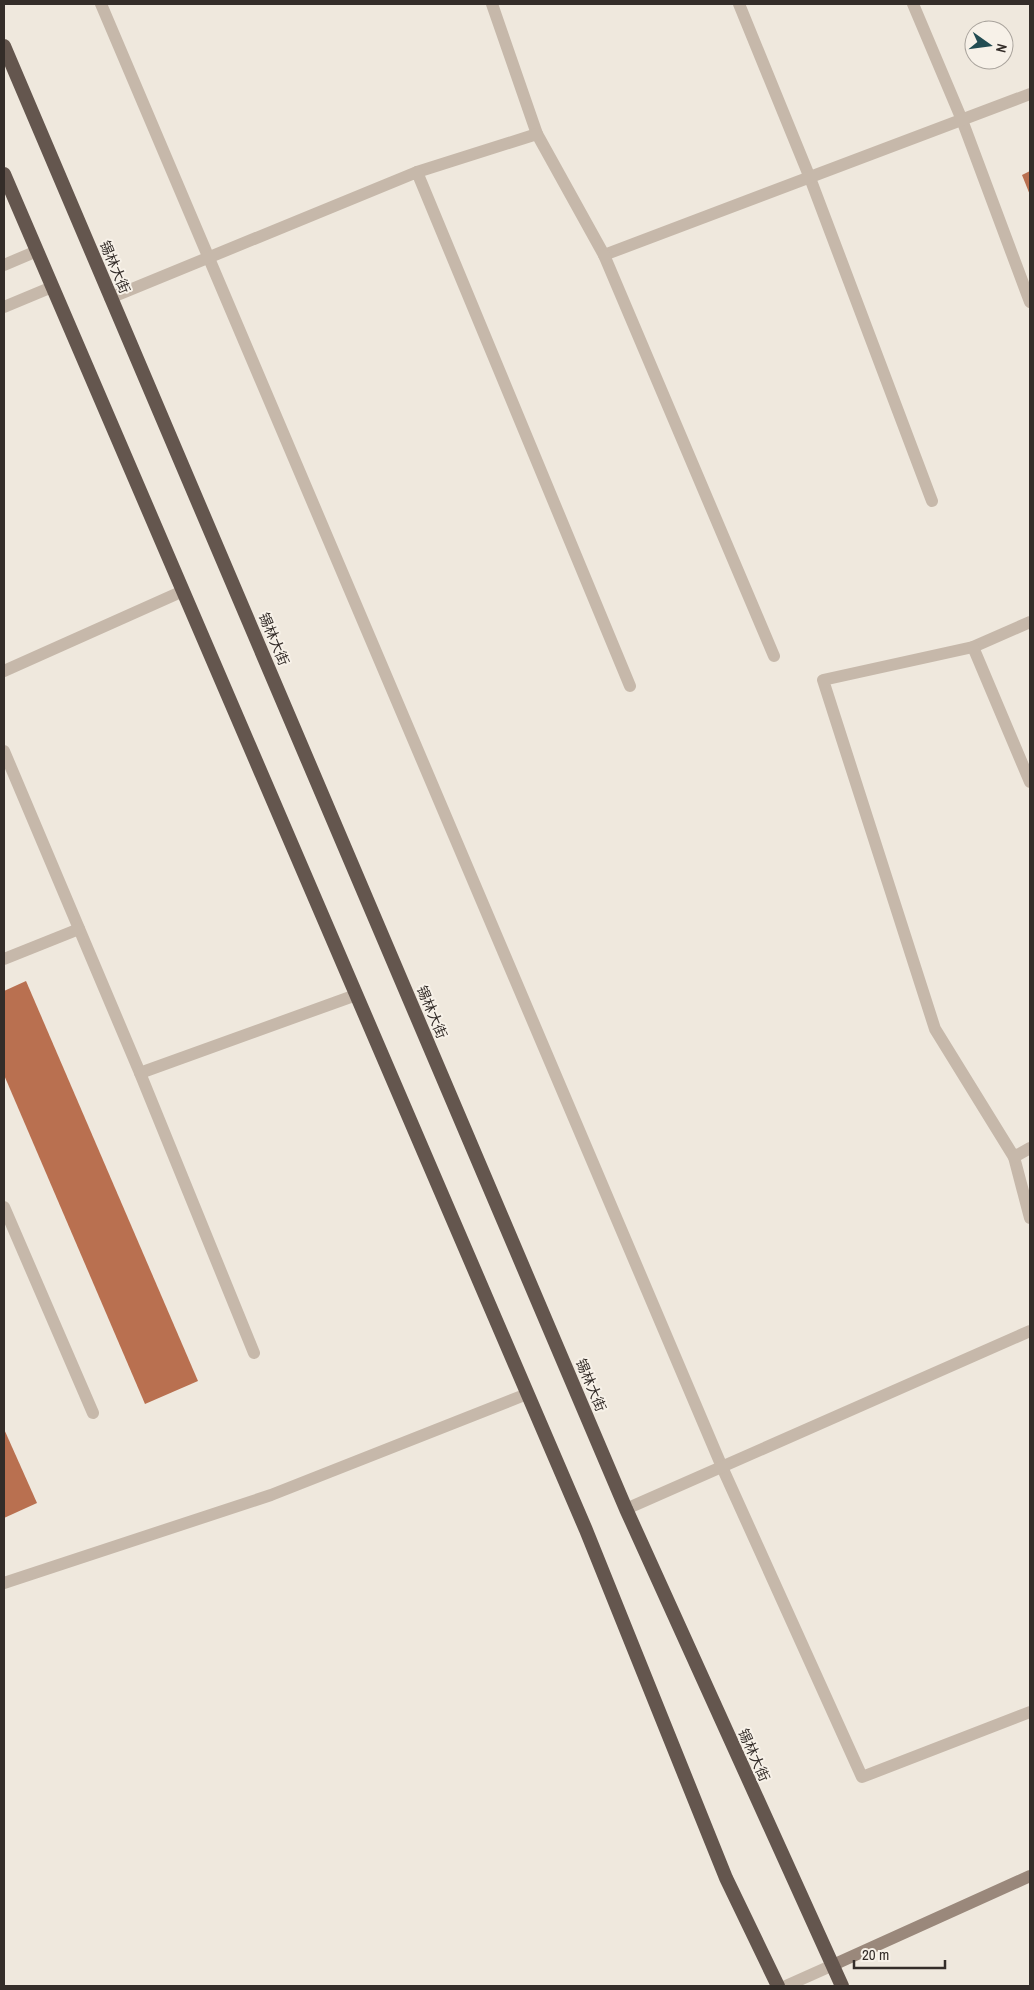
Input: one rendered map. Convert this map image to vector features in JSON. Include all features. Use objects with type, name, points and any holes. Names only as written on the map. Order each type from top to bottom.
[{"type":"highway","name":"锡林大街","points":[[4,46],[626,1509],[842,1986]]},
{"type":"highway","points":[[4,174],[590,1539],[726,1878],[778,1986]]},
{"type":"main road","points":[[833,1965],[1030,1876]]},
{"type":"street","points":[[101,4],[722,1467],[862,1777],[1030,1712]]},
{"type":"street","points":[[492,4],[536,134],[604,255],[774,656]]},
{"type":"street","points":[[739,4],[810,178],[932,501]]},
{"type":"street","points":[[913,4],[962,120],[1030,302]]},
{"type":"street","points":[[604,255],[1030,94]]},
{"type":"street","points":[[110,298],[417,172],[536,134]]},
{"type":"street","points":[[417,172],[630,686]]},
{"type":"street","points":[[4,265],[37,251]]},
{"type":"street","points":[[4,307],[52,287]]},
{"type":"street","points":[[4,672],[183,591]]},
{"type":"street","points":[[1030,622],[973,647],[823,680],[934,1029],[1014,1157],[1030,1218]]},
{"type":"street","points":[[973,647],[1030,782]]},
{"type":"street","points":[[4,752],[140,1073],[254,1353]]},
{"type":"street","points":[[4,959],[79,929]]},
{"type":"street","points":[[140,1073],[356,995]]},
{"type":"street","points":[[1014,1157],[1030,1148]]},
{"type":"street","points":[[4,1207],[92,1412]]},
{"type":"street","points":[[626,1509],[1030,1331]]},
{"type":"street","points":[[4,1583],[271,1494],[528,1394]]},
{"type":"street","points":[[786,1986],[833,1965]]},
{"type":"building","points":[[1030,171],[1030,195],[1022,175]]},
{"type":"building","points":[[26,981],[198,1381],[145,1404],[4,1075],[4,991]]},
{"type":"building","points":[[4,1429],[37,1503],[4,1518]]}]
